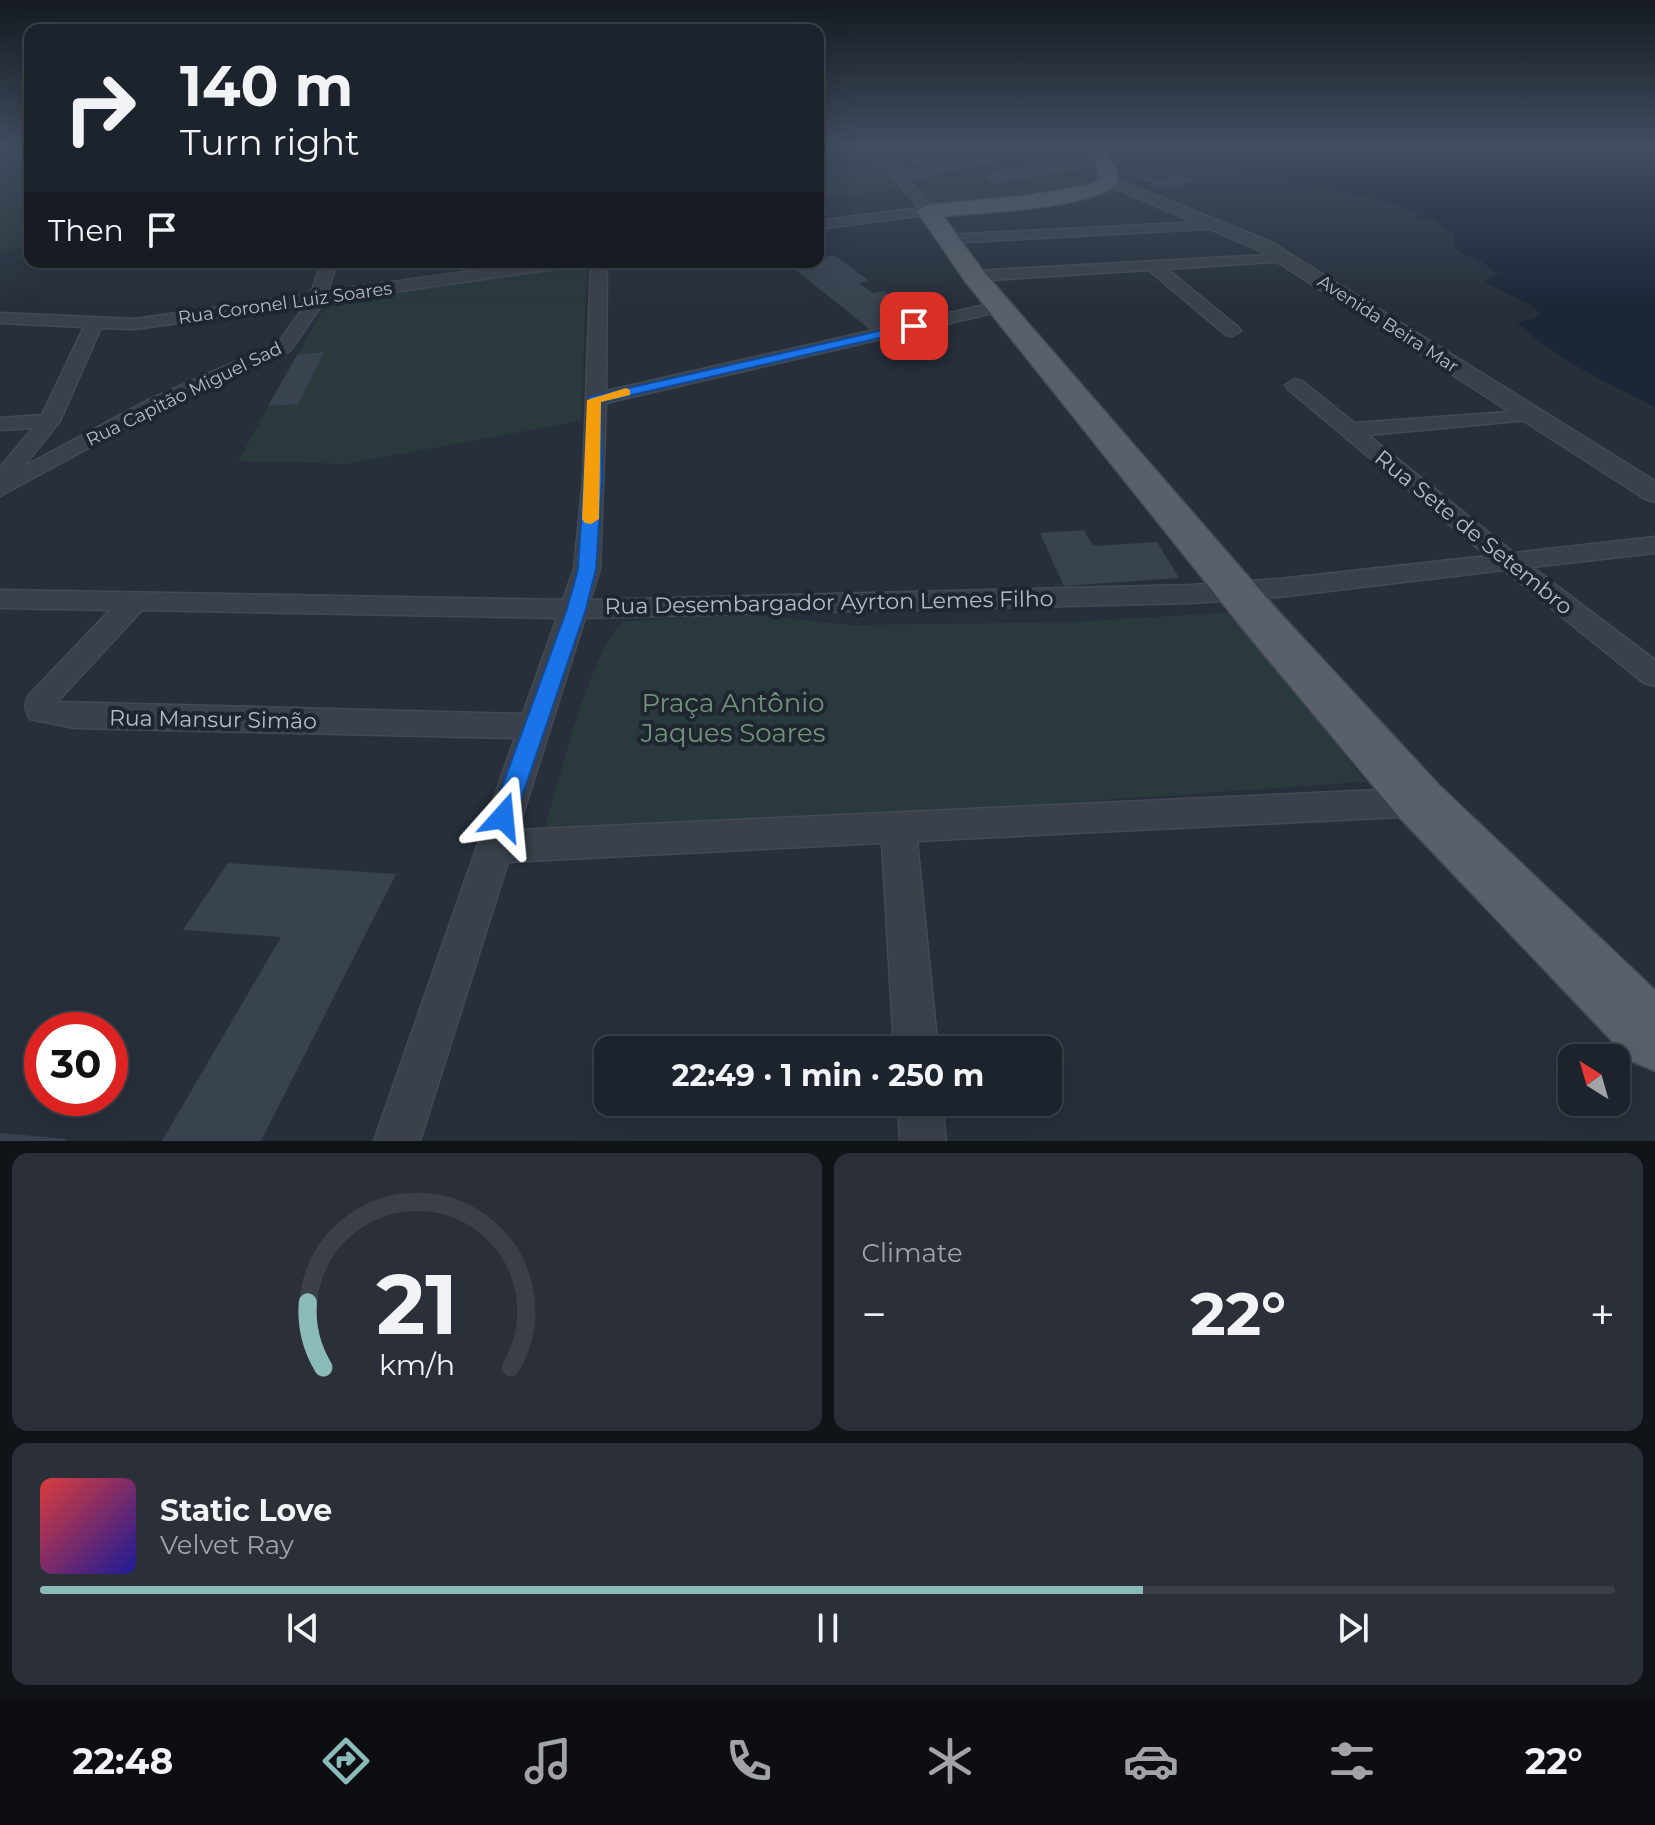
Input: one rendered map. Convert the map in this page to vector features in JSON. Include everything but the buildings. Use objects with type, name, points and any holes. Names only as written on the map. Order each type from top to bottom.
[{"type":"main road","points":[[1057,198],[938,225],[988,291],[1237,590],[1420,802],[1655,1037]]},
{"type":"street","points":[[916,198],[938,225]]},
{"type":"street","name":"Avenida Beira Mar","points":[[1171,198],[1284,258],[1655,493]]},
{"type":"street","points":[[824,225],[1220,225]]},
{"type":"street","points":[[594,400],[988,291],[1151,264],[1284,258]]},
{"type":"street","points":[[1151,264],[1232,331]]},
{"type":"street","name":"Rua Capitão Miguel Sad","points":[[0,489],[155,404],[284,347],[318,298],[327,268]]},
{"type":"street","name":"Rua Coronel Luiz Soares","points":[[0,318],[94,324],[154,322],[526,268]]},
{"type":"street","points":[[397,1141],[587,569],[594,479],[599,268]]},
{"type":"street","points":[[0,481],[50,421],[94,324]]},
{"type":"street","name":"Rua Sete de Setembro","points":[[1295,385],[1508,561],[1655,675]]},
{"type":"street","points":[[1348,430],[1528,414]]},
{"type":"street","points":[[0,424],[50,421]]},
{"type":"street","name":"Rua Desembargador Ayrton Lemes Filho","points":[[0,599],[576,609],[1237,590],[1655,545]]},
{"type":"street","name":"Rua Mansur Simão","points":[[135,601],[48,691],[40,703],[41,711],[75,716],[533,726]]},
{"type":"street","points":[[493,847],[898,826],[960,827],[1420,802]]},
{"type":"street","points":[[898,826],[915,1036]]},
{"type":"street","points":[[921,1116],[923,1141]]},
{"type":"green space","points":[[0,198],[24,198],[24,248],[0,252]]},
{"type":"green space","points":[[922,198],[1009,198],[932,210]]},
{"type":"green space","points":[[560,268],[587,268],[581,421],[346,464],[238,461],[327,303]]},
{"type":"green space","name":"Praça Antônio Jaques Soares","points":[[1233,612],[1366,782],[858,817],[544,830],[587,688],[610,637],[622,622],[736,613],[852,625],[1071,622]]},
{"type":"water","points":[[1372,198],[1655,198],[1655,407],[1583,369],[1532,336],[1517,322],[1534,319],[1541,314],[1528,303],[1487,283],[1485,281],[1498,274],[1484,263],[1454,249],[1455,234],[1433,220],[1416,219],[1419,214]]},
{"type":"slow traffic","points":[[591,519],[594,400],[626,392]]},
{"type":"route","points":[[503,817],[576,609],[587,569],[594,479],[594,400],[914,326]]}]
